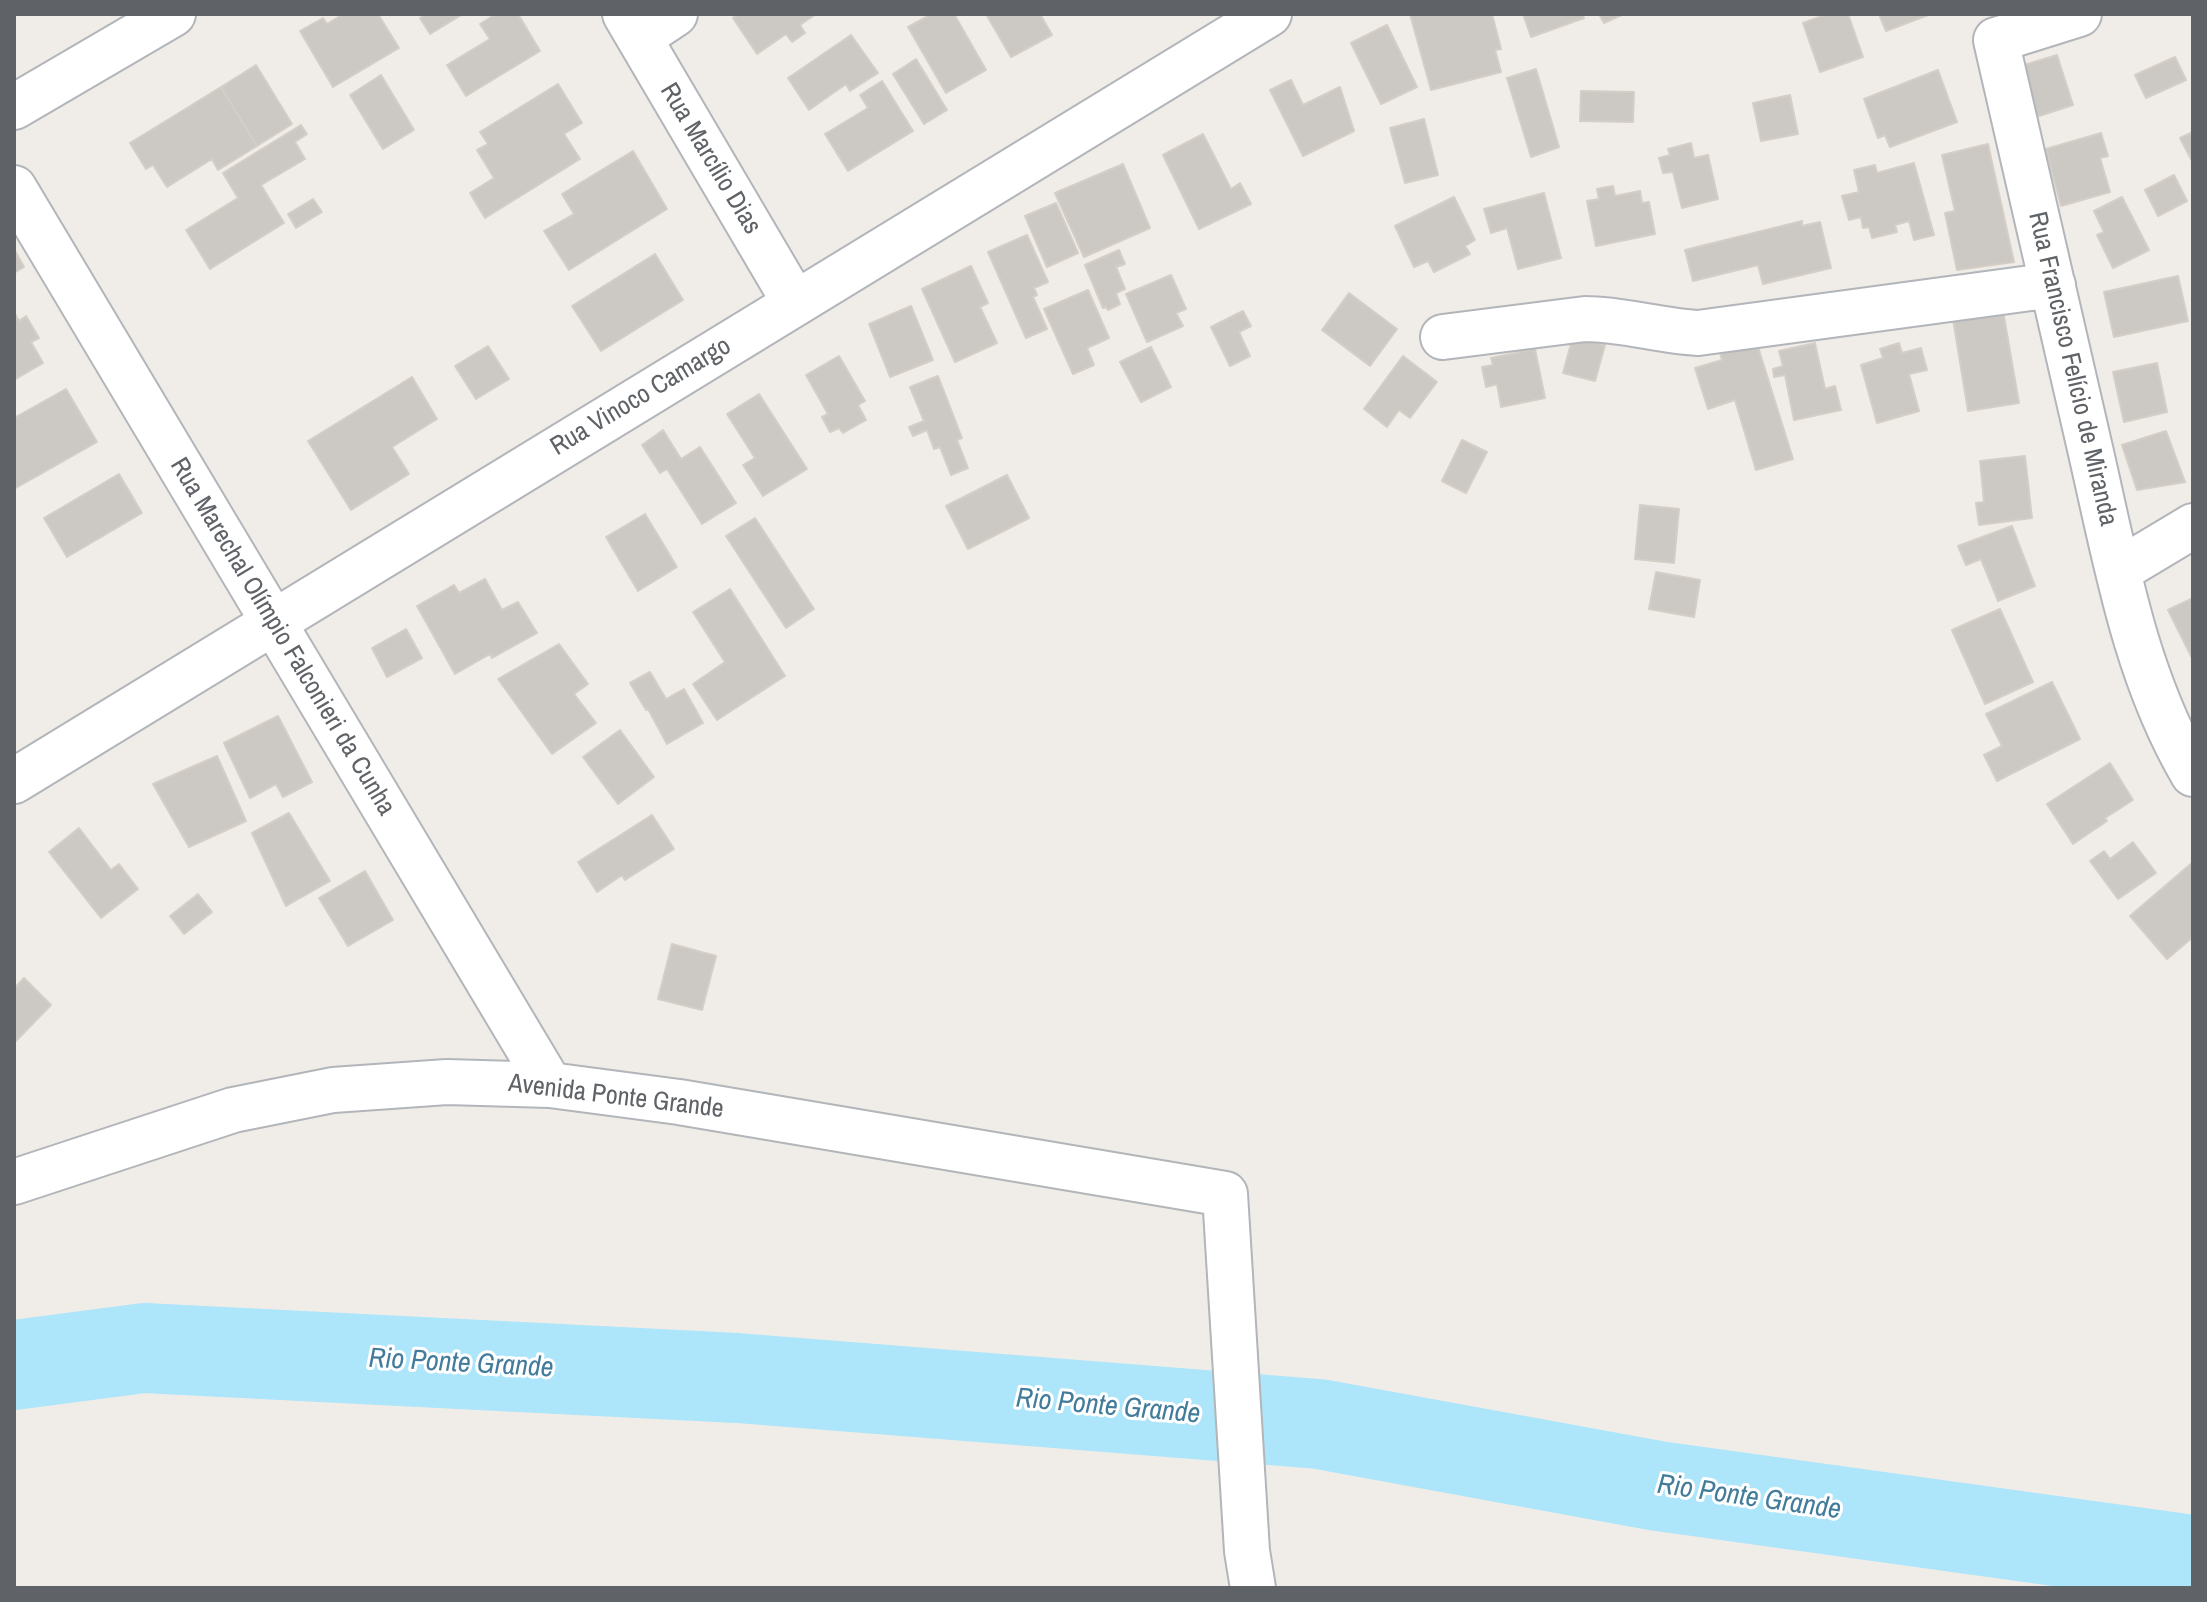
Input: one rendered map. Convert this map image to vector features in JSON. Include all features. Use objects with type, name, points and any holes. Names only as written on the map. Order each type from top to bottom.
[{"type":"street","points":[[14,107],[173,14]]},
{"type":"street","points":[[632,26],[675,14]]},
{"type":"street","name":"Rua Vinoco Camargo","points":[[14,781],[1269,14]]},
{"type":"street","name":"Rua Francisco Felício de Miranda","points":[[2079,14],[1996,40],[2118,571],[2150,686],[2177,747],[2193,774]]},
{"type":"street","name":"Rua Marcílio Dias","points":[[632,26],[795,303]]},
{"type":"street","name":"Rua Marechal Olímpio Falconieri da Cunha","points":[[14,188],[550,1085]]},
{"type":"street","points":[[1443,337],[1585,319],[1608,319],[1698,333],[2053,285]]},
{"type":"street","points":[[2118,571],[2193,526]]},
{"type":"street","name":"Avenida Ponte Grande","points":[[14,1182],[233,1110],[333,1090],[447,1082],[550,1085],[679,1102],[1225,1194],[1250,1570]]},
{"type":"building","points":[[339,14],[378,14],[399,48],[333,87],[300,31],[323,18],[327,24]]},
{"type":"building","points":[[427,14],[463,14],[430,34],[420,18]]},
{"type":"building","points":[[496,14],[518,14],[540,51],[466,96],[447,65],[490,39],[480,24]]},
{"type":"building","points":[[738,14],[816,14],[800,25],[805,33],[792,42],[786,34],[757,54],[733,18]]},
{"type":"building","points":[[932,14],[954,14],[986,70],[946,93],[908,27]]},
{"type":"building","points":[[986,14],[1040,14],[1052,35],[1011,57]]},
{"type":"building","points":[[1410,14],[1492,14],[1501,49],[1495,50],[1501,72],[1431,90]]},
{"type":"building","points":[[1523,14],[1582,14],[1584,18],[1531,37]]},
{"type":"building","points":[[1599,14],[1624,14],[1604,23]]},
{"type":"building","points":[[1828,14],[1848,14],[1863,57],[1820,72],[1803,23]]},
{"type":"building","points":[[1879,14],[1931,14],[1886,31]]},
{"type":"building","points":[[1387,25],[1417,87],[1381,104],[1351,43]]},
{"type":"building","points":[[851,35],[878,73],[850,91],[846,84],[809,110],[788,78]]},
{"type":"building","points":[[2057,55],[2073,105],[2036,117],[2021,66]]},
{"type":"building","points":[[2175,57],[2186,80],[2146,98],[2135,75]]},
{"type":"building","points":[[916,59],[947,110],[924,124],[893,74]]},
{"type":"building","points":[[256,65],[292,124],[257,146],[221,87]]},
{"type":"building","points":[[1536,69],[1559,147],[1531,157],[1507,78]]},
{"type":"building","points":[[1938,70],[1957,122],[1890,147],[1885,135],[1878,138],[1864,99]]},
{"type":"building","points":[[381,75],[414,130],[383,149],[350,95]]},
{"type":"building","points":[[1291,80],[1303,105],[1340,87],[1354,131],[1303,156],[1270,90]]},
{"type":"building","points":[[882,81],[913,131],[848,171],[825,134],[868,108],[860,95]]},
{"type":"building","points":[[558,84],[582,123],[564,134],[580,159],[485,218],[470,193],[494,178],[477,150],[488,144],[480,132]]},
{"type":"building","points":[[221,87],[257,146],[218,170],[212,159],[167,187],[153,165],[146,169],[130,143]]},
{"type":"building","points":[[1581,91],[1634,92],[1633,122],[1580,121]]},
{"type":"building","points":[[1790,95],[1798,134],[1761,141],[1753,103]]},
{"type":"building","points":[[1424,119],[1438,175],[1405,183],[1390,128]]},
{"type":"building","points":[[301,125],[307,134],[295,142],[305,159],[261,185],[284,223],[210,269],[186,230],[238,198],[223,173]]},
{"type":"building","points":[[2193,132],[2193,163],[2180,138]]},
{"type":"building","points":[[2101,133],[2108,156],[2100,158],[2110,192],[2061,206],[2046,149]]},
{"type":"building","points":[[1203,134],[1231,189],[1240,183],[1251,204],[1199,229],[1163,155]]},
{"type":"building","points":[[1691,143],[1694,158],[1708,155],[1718,199],[1682,208],[1673,172],[1663,173],[1659,158],[1670,155],[1668,149]]},
{"type":"building","points":[[1988,144],[2014,262],[1957,270],[1945,213],[1955,211],[1942,155]]},
{"type":"building","points":[[633,151],[667,209],[569,270],[544,231],[574,214],[562,194]]},
{"type":"building","points":[[1914,163],[1934,235],[1914,240],[1909,221],[1895,225],[1897,232],[1872,238],[1869,227],[1863,228],[1861,217],[1849,220],[1842,196],[1859,192],[1854,170],[1875,165],[1877,173]]},
{"type":"building","points":[[1123,164],[1150,228],[1084,257],[1055,193]]},
{"type":"building","points":[[2174,175],[2187,201],[2158,216],[2145,190]]},
{"type":"building","points":[[1613,186],[1615,196],[1640,191],[1642,203],[1649,202],[1655,234],[1596,246],[1587,201],[1599,199],[1597,189]]},
{"type":"building","points":[[1544,193],[1561,258],[1518,269],[1507,228],[1491,233],[1484,209]]},
{"type":"building","points":[[1454,197],[1475,240],[1465,246],[1470,254],[1434,272],[1428,261],[1414,267],[1395,226]]},
{"type":"building","points":[[2122,197],[2149,250],[2113,268],[2097,235],[2104,232],[2094,211]]},
{"type":"building","points":[[313,199],[322,212],[296,228],[288,214]]},
{"type":"building","points":[[1056,203],[1078,253],[1047,267],[1025,216]]},
{"type":"building","points":[[1802,221],[1802,226],[1820,222],[1831,268],[1763,284],[1758,265],[1693,281],[1685,250]]},
{"type":"building","points":[[1027,235],[1048,282],[1034,288],[1037,295],[1033,297],[1047,329],[1026,338],[988,252]]},
{"type":"building","points":[[14,249],[24,267],[14,273]]},
{"type":"building","points":[[1119,250],[1125,264],[1116,267],[1125,289],[1116,293],[1120,304],[1108,310],[1103,308],[1085,265]]},
{"type":"building","points":[[655,254],[683,300],[601,351],[572,306]]},
{"type":"building","points":[[971,266],[988,303],[980,307],[997,343],[955,362],[922,289]]},
{"type":"building","points":[[1171,275],[1186,309],[1176,313],[1183,326],[1147,342],[1126,294]]},
{"type":"building","points":[[2178,276],[2188,321],[2114,337],[2104,292]]},
{"type":"building","points":[[1088,290],[1109,338],[1087,348],[1094,365],[1073,374],[1044,309]]},
{"type":"building","points":[[1349,293],[1397,329],[1370,366],[1322,330]]},
{"type":"building","points":[[2002,305],[2019,403],[1968,411],[1952,313]]},
{"type":"building","points":[[911,306],[933,360],[890,377],[869,324]]},
{"type":"building","points":[[1243,311],[1251,326],[1239,332],[1250,356],[1230,366],[1211,327]]},
{"type":"building","points":[[14,312],[19,321],[26,316],[39,338],[31,342],[43,363],[14,380]]},
{"type":"building","points":[[1754,334],[1793,459],[1756,470],[1735,400],[1708,409],[1695,368],[1722,360],[1718,345]]},
{"type":"building","points":[[1573,336],[1605,345],[1595,381],[1563,373]]},
{"type":"building","points":[[1815,343],[1825,389],[1835,386],[1841,410],[1794,420],[1785,375],[1774,377],[1773,369],[1783,366],[1779,351]]},
{"type":"building","points":[[1899,343],[1902,353],[1921,348],[1927,370],[1909,374],[1919,411],[1877,423],[1861,365],[1883,358],[1880,349]]},
{"type":"building","points":[[488,346],[509,379],[476,399],[455,366]]},
{"type":"building","points":[[1151,347],[1171,387],[1141,402],[1120,362]]},
{"type":"building","points":[[1535,349],[1545,398],[1501,407],[1497,384],[1486,387],[1482,367],[1493,365],[1491,358]]},
{"type":"building","points":[[839,356],[865,401],[858,405],[866,420],[843,433],[839,428],[830,432],[822,417],[828,414],[806,375]]},
{"type":"building","points":[[1403,356],[1437,382],[1410,418],[1399,410],[1387,427],[1364,409]]},
{"type":"building","points":[[2157,363],[2167,412],[2124,422],[2113,372]]},
{"type":"building","points":[[938,376],[962,438],[957,440],[968,468],[951,475],[940,447],[934,449],[927,430],[913,436],[909,427],[924,421],[910,387]]},
{"type":"building","points":[[412,377],[437,419],[392,447],[409,474],[351,510],[308,441]]},
{"type":"building","points":[[66,389],[97,442],[14,489],[14,418]]},
{"type":"building","points":[[759,394],[807,469],[763,496],[743,465],[755,458],[727,414]]},
{"type":"building","points":[[663,430],[681,459],[700,447],[736,503],[702,524],[667,469],[660,473],[642,445]]},
{"type":"building","points":[[2166,431],[2185,482],[2137,490],[2122,445]]},
{"type":"building","points":[[1462,440],[1487,452],[1466,493],[1442,481]]},
{"type":"building","points":[[2025,456],[2032,518],[1979,525],[1976,503],[1984,502],[1980,461]]},
{"type":"building","points":[[119,474],[142,513],[67,557],[44,518]]},
{"type":"building","points":[[1007,475],[1029,518],[968,549],[946,506]]},
{"type":"building","points":[[1640,505],[1679,509],[1674,563],[1635,559]]},
{"type":"building","points":[[645,514],[677,567],[638,591],[606,537]]},
{"type":"building","points":[[755,518],[814,609],[786,628],[726,536]]},
{"type":"building","points":[[2012,526],[2035,586],[1998,601],[1981,559],[1966,565],[1958,546]]},
{"type":"building","points":[[1656,572],[1700,580],[1694,617],[1649,609]]},
{"type":"building","points":[[485,579],[502,610],[518,602],[537,633],[455,674],[417,606],[454,585],[459,593]]},
{"type":"building","points":[[730,589],[785,676],[717,720],[693,684],[725,662],[693,612]]},
{"type":"building","points":[[2193,598],[2193,660],[2168,610]]},
{"type":"building","points":[[2000,609],[2033,682],[1985,704],[1952,630]]},
{"type":"building","points":[[406,629],[422,658],[387,677],[372,648]]},
{"type":"building","points":[[559,644],[588,684],[574,694],[596,723],[552,754],[498,679]]},
{"type":"building","points":[[650,672],[666,699],[684,689],[703,723],[667,744],[630,683]]},
{"type":"building","points":[[2052,682],[2080,739],[1997,781],[1984,755],[2002,746],[1986,714]]},
{"type":"building","points":[[278,716],[312,782],[283,797],[276,784],[250,798],[224,743]]},
{"type":"building","points":[[620,730],[654,777],[618,804],[583,757]]},
{"type":"building","points":[[217,756],[246,821],[189,847],[153,784]]},
{"type":"building","points":[[2110,763],[2133,800],[2073,844],[2047,804]]},
{"type":"building","points":[[289,813],[330,881],[286,906],[252,833]]},
{"type":"building","points":[[652,815],[674,849],[625,880],[622,875],[597,892],[578,862]]},
{"type":"building","points":[[79,828],[111,870],[119,864],[138,889],[101,918],[49,852]]},
{"type":"building","points":[[2133,842],[2156,873],[2118,899],[2090,861],[2104,851],[2110,859]]},
{"type":"building","points":[[2193,862],[2193,937],[2167,959],[2130,916]]},
{"type":"building","points":[[365,871],[393,920],[348,946],[319,898]]},
{"type":"building","points":[[198,894],[212,912],[184,934],[170,916]]},
{"type":"building","points":[[672,944],[716,956],[702,1010],[658,999]]},
{"type":"building","points":[[24,978],[51,1005],[14,1043],[14,989]]},
{"type":"waterway","name":"Rio Ponte Grande","points":[[14,1365],[144,1348],[737,1378],[1319,1424],[1658,1486],[2193,1560]]}]
